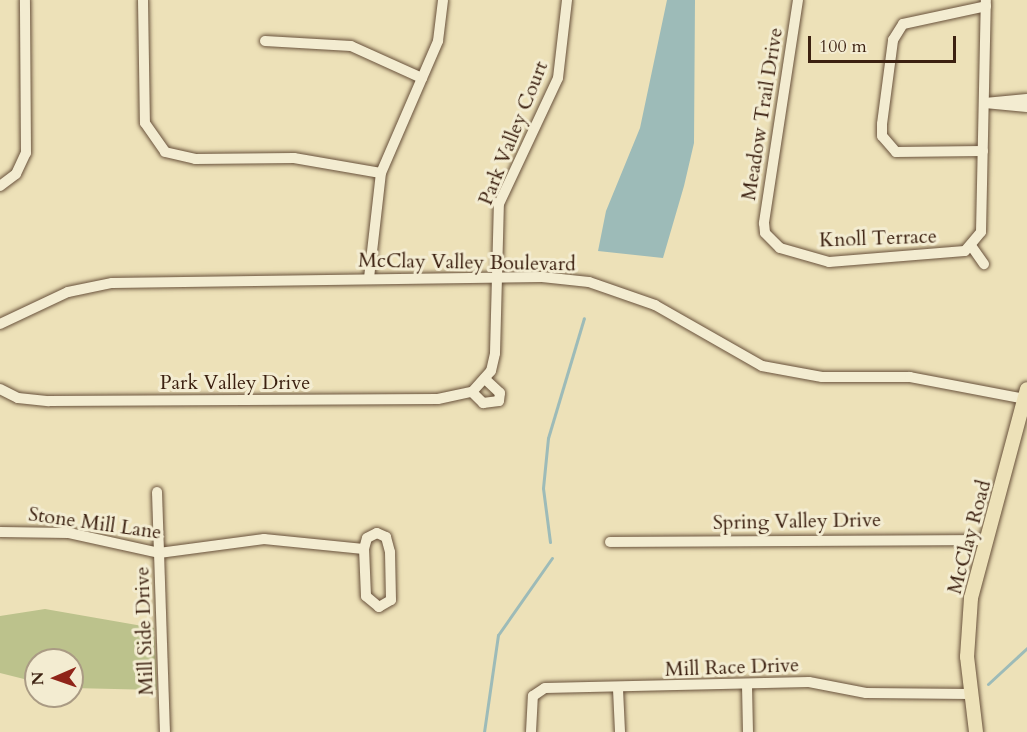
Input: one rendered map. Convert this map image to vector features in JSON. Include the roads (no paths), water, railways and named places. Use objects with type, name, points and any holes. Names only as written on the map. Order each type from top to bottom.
[{"type":"main road","name":"McClay Road","points":[[976,732],[970,694],[968,626],[986,540],[1026,394]]},
{"type":"street","points":[[0,186],[16,174],[26,153],[25,0]]},
{"type":"street","points":[[143,0],[145,123],[165,153],[195,159],[294,158],[381,173]]},
{"type":"street","points":[[369,278],[381,173],[438,41],[443,0]]},
{"type":"street","name":"Park Valley Court","points":[[494,279],[499,204],[558,78],[567,0]]},
{"type":"street","name":"Meadow Trail Drive","points":[[765,233],[798,0]]},
{"type":"street","points":[[983,151],[896,152],[882,136],[893,40],[903,24],[986,3],[983,219],[969,249],[984,264]]},
{"type":"street","points":[[265,41],[351,46],[422,78]]},
{"type":"street","points":[[985,103],[1027,99]]},
{"type":"street","points":[[985,103],[1027,107]]},
{"type":"street","name":"Knoll Terrace","points":[[765,233],[780,248],[829,262],[969,249]]},
{"type":"street","name":"McClay Valley Boulevard","points":[[0,324],[68,292],[112,283],[369,278],[542,278],[610,289],[655,305],[734,354],[795,374],[910,377],[1026,394]]},
{"type":"street","points":[[485,379],[500,393],[499,401],[483,403],[472,392],[485,379],[495,353],[494,279]]},
{"type":"street","name":"Park Valley Drive","points":[[0,389],[18,398],[49,401],[438,399],[472,392]]},
{"type":"street","name":"Mill Side Drive","points":[[157,492],[165,732]]},
{"type":"street","name":"Stone Mill Lane","points":[[0,532],[69,533],[159,553],[264,539],[364,549]]},
{"type":"street","points":[[377,533],[389,542],[391,600],[385,606],[368,602],[364,549],[367,538],[377,533]]},
{"type":"street","name":"Spring Valley Drive","points":[[610,542],[986,540]]},
{"type":"street","name":"Mill Race Drive","points":[[531,732],[530,709],[537,690],[821,683],[866,693],[970,694]]},
{"type":"street","points":[[747,685],[747,732]]},
{"type":"street","points":[[618,689],[620,732]]},
{"type":"water","points":[[667,0],[695,0],[694,143],[684,186],[663,258],[598,251],[606,211],[640,128]]},
{"type":"waterway","points":[[550,542],[543,488],[548,438],[584,318]]},
{"type":"waterway","points":[[484,732],[498,635],[552,558]]},
{"type":"waterway","points":[[988,684],[1027,648]]}]
